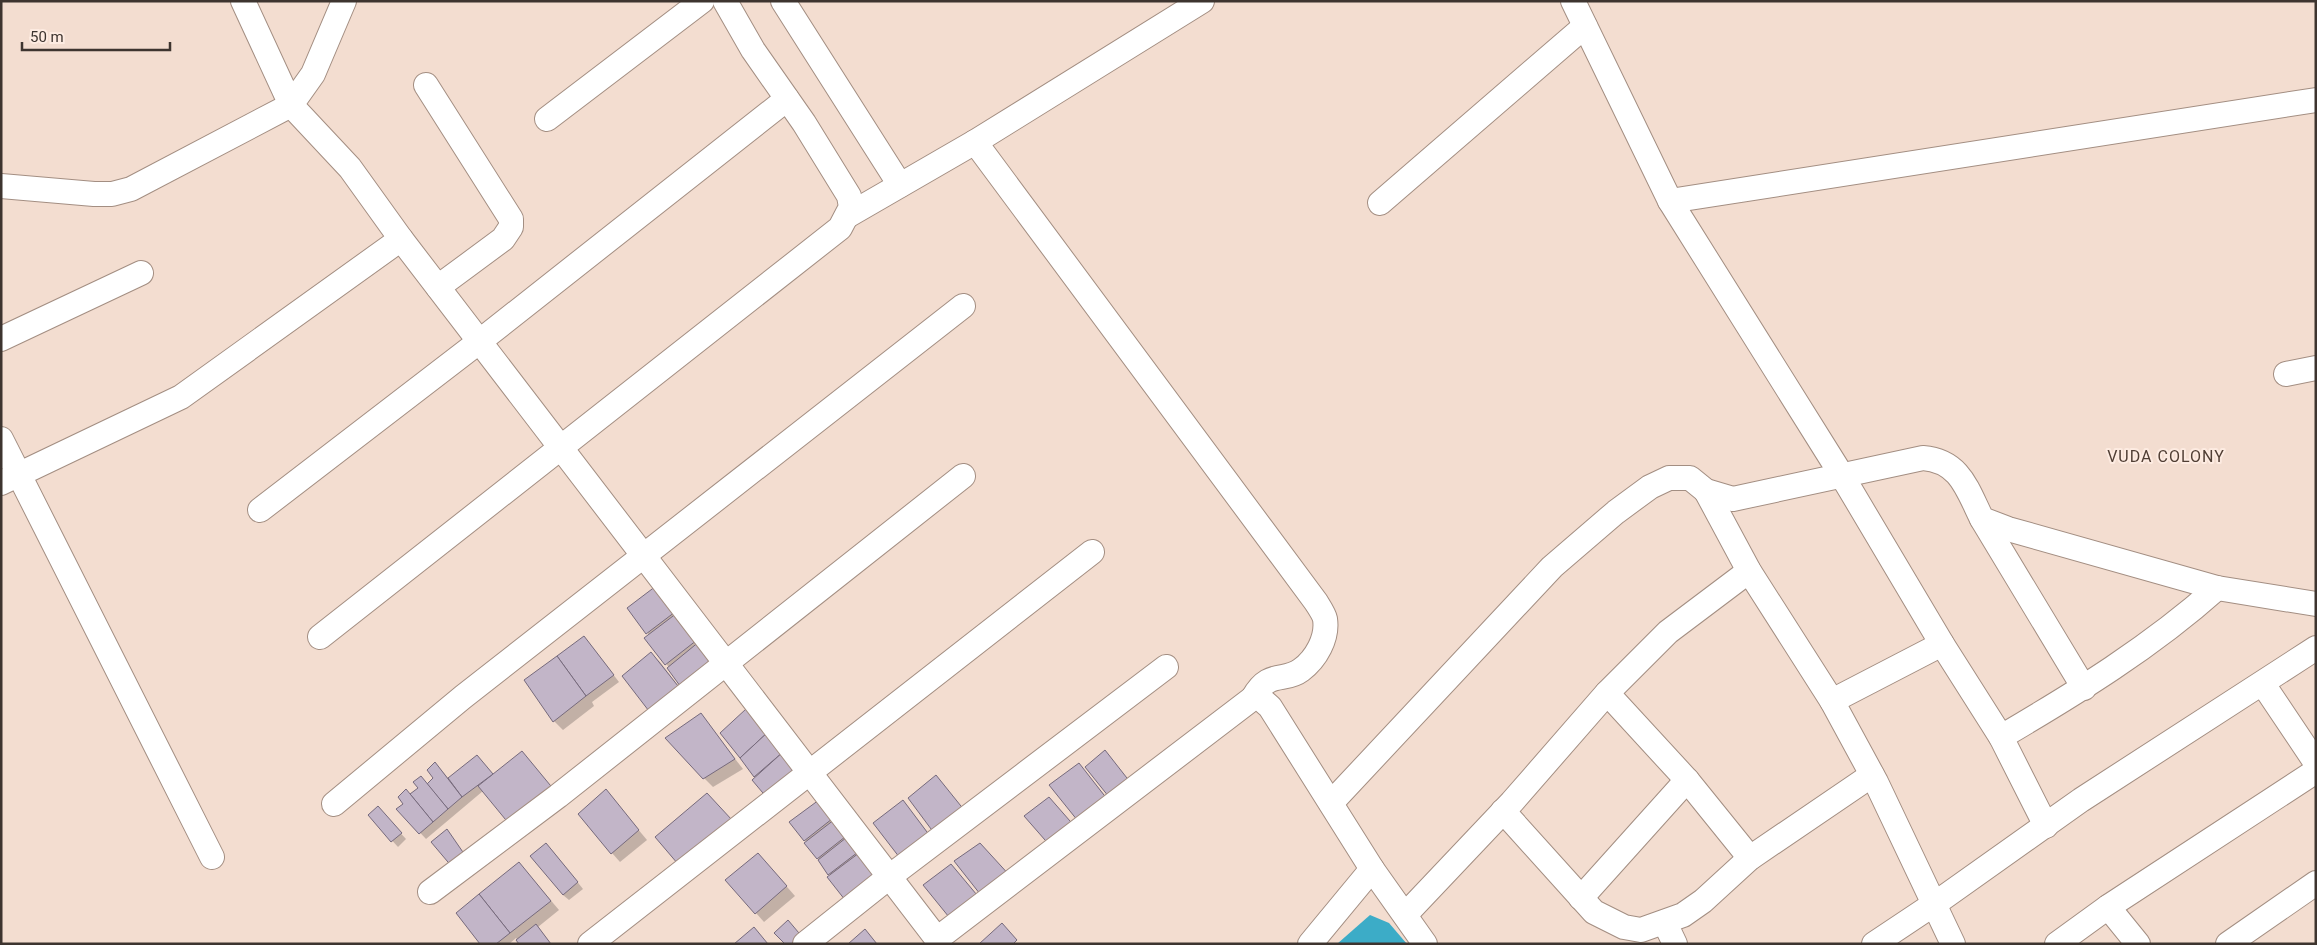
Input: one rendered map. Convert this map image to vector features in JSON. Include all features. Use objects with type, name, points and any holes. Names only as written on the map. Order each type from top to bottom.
[{"type":"street","points":[[242,1],[291,106],[350,168],[643,557],[889,877],[934,941],[1254,698],[1263,684],[1271,679],[1300,670],[1321,648],[1325,619],[1316,602],[975,142]]},
{"type":"street","points":[[1,186],[112,194],[131,189],[291,106],[313,74],[344,1]]},
{"type":"street","points":[[547,119],[702,1]]},
{"type":"street","points":[[320,638],[840,228],[851,207],[849,196],[753,50],[725,1]]},
{"type":"street","points":[[783,1],[900,185]]},
{"type":"street","points":[[847,216],[975,142],[1202,1]]},
{"type":"street","points":[[1573,1],[1670,201],[1841,474],[1942,644],[2000,737],[2046,826]]},
{"type":"street","points":[[1380,203],[1585,26]]},
{"type":"street","points":[[426,85],[511,218],[511,227],[504,240],[438,287]]},
{"type":"street","points":[[260,510],[480,341],[787,99]]},
{"type":"street","points":[[1670,201],[2316,100]]},
{"type":"street","points":[[10,479],[180,397],[401,238]]},
{"type":"street","points":[[1,340],[141,273]]},
{"type":"street","points":[[334,804],[464,698],[963,306]]},
{"type":"street","points":[[2286,374],[2316,368]]},
{"type":"street","points":[[1,438],[10,479],[212,857]]},
{"type":"street","points":[[1331,803],[1552,567],[1616,512],[1650,488],[1669,478],[1690,478],[1706,491],[1733,499],[1841,474],[1922,458],[1935,459],[1956,471],[1982,519],[2084,688]]},
{"type":"street","points":[[430,892],[558,796],[724,663],[964,476]]},
{"type":"street","points":[[1706,491],[1749,571],[1832,701],[1872,775],[1954,944]]},
{"type":"street","points":[[1982,519],[2008,529],[2217,588],[2316,604]]},
{"type":"street","points":[[590,944],[807,772],[1092,552]]},
{"type":"street","points":[[1404,915],[1503,811],[1606,693],[1668,632],[1749,571]]},
{"type":"street","points":[[2000,737],[2084,688],[2182,619],[2217,588]]},
{"type":"street","points":[[1832,701],[1942,644]]},
{"type":"street","points":[[1874,944],[2082,800],[2316,648]]},
{"type":"street","points":[[804,944],[889,877],[1166,667]]},
{"type":"street","points":[[2263,684],[2316,763]]},
{"type":"street","points":[[1606,693],[1687,780],[1750,858]]},
{"type":"street","points":[[1254,698],[1261,699],[1270,706],[1372,869],[1425,944]]},
{"type":"street","points":[[2058,944],[2108,907],[2316,771]]},
{"type":"street","points":[[1503,811],[1594,912],[1624,927],[1670,933],[1683,915],[1703,901],[1750,858],[1872,775]]},
{"type":"street","points":[[1581,898],[1687,780]]},
{"type":"street","points":[[1310,944],[1372,869]]},
{"type":"street","points":[[2228,944],[2316,883]]},
{"type":"street","points":[[2108,907],[2138,944]]},
{"type":"water","points":[[1370,915],[1389,923],[1407,944],[1337,944]]},
{"type":"building","points":[[656,586],[675,612],[646,634],[627,608]]},
{"type":"building","points":[[677,613],[697,640],[665,665],[644,638]]},
{"type":"building","points":[[584,636],[614,675],[586,696],[557,656]]},
{"type":"building","points":[[700,641],[717,665],[683,690],[667,668]]},
{"type":"building","points":[[651,652],[682,691],[652,715],[622,676]]},
{"type":"building","points":[[557,656],[586,696],[553,722],[524,680]]},
{"type":"building","points":[[746,709],[768,732],[740,758],[720,733]]},
{"type":"building","points":[[701,713],[735,759],[703,779],[665,738]]},
{"type":"building","points":[[768,732],[783,752],[754,777],[740,758]]},
{"type":"building","points":[[1105,750],[1134,787],[1113,802],[1085,767]]},
{"type":"building","points":[[522,751],[555,791],[510,825],[478,786]]},
{"type":"building","points":[[783,752],[801,772],[768,799],[752,780]]},
{"type":"building","points":[[477,755],[493,774],[462,797],[448,778]]},
{"type":"building","points":[[435,762],[462,797],[448,809],[427,784],[433,778],[427,770]]},
{"type":"building","points":[[1079,763],[1111,804],[1082,826],[1049,785]]},
{"type":"building","points":[[936,775],[969,816],[937,837],[908,798]]},
{"type":"building","points":[[421,776],[448,809],[433,822],[410,794],[418,788],[413,782]]},
{"type":"building","points":[[406,789],[433,822],[419,834],[396,809],[403,804],[398,797]]},
{"type":"building","points":[[606,789],[639,830],[611,854],[578,814]]},
{"type":"building","points":[[707,793],[732,820],[678,864],[655,837]]},
{"type":"building","points":[[823,797],[837,815],[804,841],[789,822]]},
{"type":"building","points":[[1049,797],[1077,829],[1052,848],[1024,816]]},
{"type":"building","points":[[903,800],[933,840],[903,862],[873,823]]},
{"type":"building","points":[[378,806],[402,833],[391,842],[368,815]]},
{"type":"building","points":[[839,816],[850,833],[817,859],[804,843]]},
{"type":"building","points":[[447,829],[467,858],[453,868],[431,842]]},
{"type":"building","points":[[851,834],[862,849],[828,875],[818,860]]},
{"type":"building","points":[[546,843],[578,882],[563,895],[530,856]]},
{"type":"building","points":[[980,843],[1012,878],[984,899],[954,861]]},
{"type":"building","points":[[863,850],[884,878],[849,905],[827,877]]},
{"type":"building","points":[[758,853],[787,886],[755,914],[725,880]]},
{"type":"building","points":[[519,862],[551,901],[510,933],[479,894]]},
{"type":"building","points":[[951,864],[982,901],[953,922],[923,885]]},
{"type":"building","points":[[479,894],[510,933],[496,944],[480,944],[456,913]]},
{"type":"building","points":[[788,920],[804,939],[798,944],[785,944],[774,933]]},
{"type":"building","points":[[1002,923],[1017,940],[1013,944],[979,944]]},
{"type":"building","points":[[536,924],[551,944],[519,944],[516,940]]},
{"type":"building","points":[[754,927],[768,944],[734,944]]},
{"type":"building","points":[[865,929],[877,944],[848,944]]},
{"type":"district","name":"VUDA COLONY","points":[[2166,456]]}]
